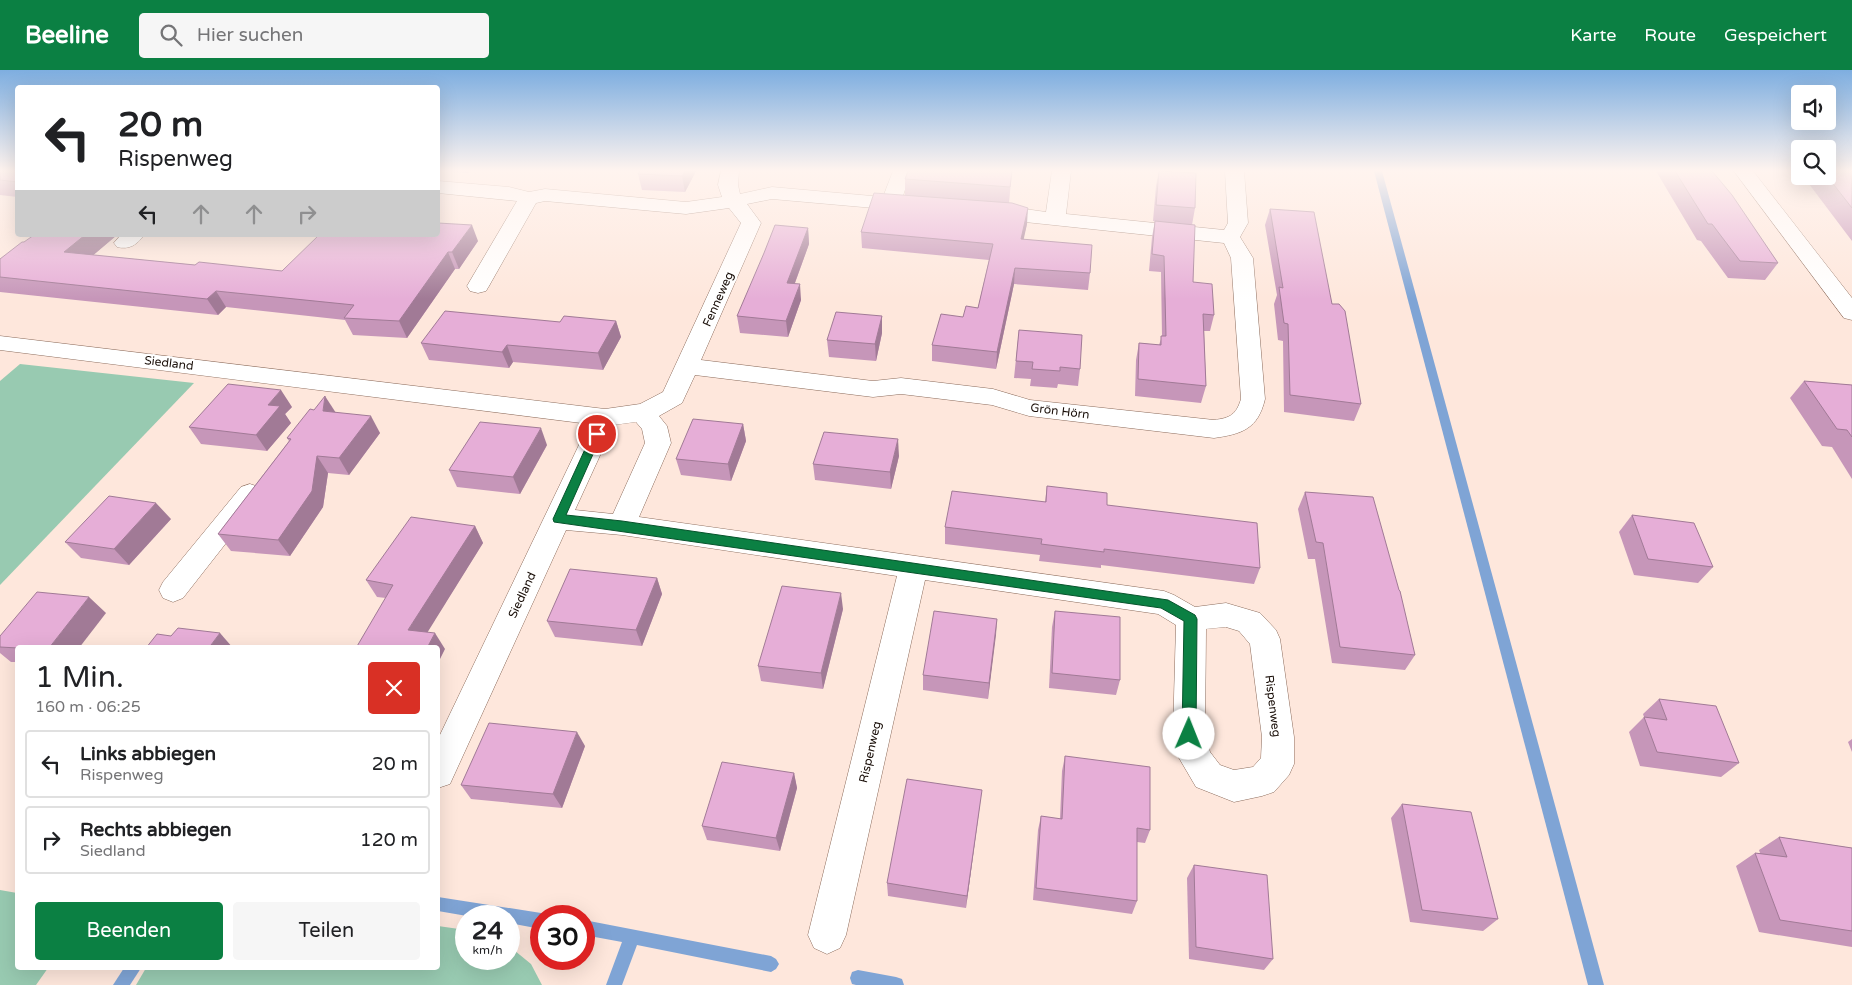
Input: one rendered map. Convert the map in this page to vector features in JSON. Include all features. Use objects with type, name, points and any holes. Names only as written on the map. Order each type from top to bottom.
[{"type":"street","points":[[478,286],[520,214]]},
{"type":"street","name":"Fenneweg","points":[[642,414],[658,408],[674,397],[751,223],[744,214]]},
{"type":"street","points":[[1018,214],[1025,216],[1230,237],[1238,223],[1237,214]]},
{"type":"street","points":[[1055,219],[1056,214]]},
{"type":"street","points":[[1776,214],[1852,313]]},
{"type":"street","name":"Grön Hörn","points":[[688,366],[873,389],[901,386],[994,397],[1029,408],[1194,427],[1214,429],[1230,426],[1243,422],[1250,411],[1253,399],[1242,258],[1230,237]]},
{"type":"street","name":"Siedland","points":[[0,343],[198,366],[337,386],[604,417],[642,414]]},
{"type":"street","points":[[318,408],[337,386]]},
{"type":"street","points":[[622,526],[658,443],[654,426],[642,414]]},
{"type":"street","name":"Siedland","points":[[440,769],[604,417]]},
{"type":"street","points":[[173,590],[264,476]]},
{"type":"street","points":[[558,519],[622,526],[913,569],[1164,603],[1191,619]]},
{"type":"street","name":"Rispenweg","points":[[827,935],[913,569]]},
{"type":"street","name":"Rispenweg","points":[[1226,615],[1249,622],[1265,639],[1278,737],[1277,764],[1262,781],[1234,786],[1208,776],[1195,758],[1189,734],[1191,619],[1226,615]]},
{"type":"green space","points":[[20,364],[194,383],[0,585],[0,381]]},
{"type":"green space","points":[[0,890],[15,893],[15,970],[47,970],[36,985],[0,985]]},
{"type":"green space","points":[[440,926],[455,928],[455,970],[520,970],[520,955],[530,963],[530,970],[534,970],[542,985],[136,985],[145,970],[440,970]]},
{"type":"building","points":[[867,214],[1027,214],[1021,239],[1092,245],[1090,273],[1015,268],[997,352],[932,345],[941,314],[963,317],[966,306],[978,308],[993,244],[861,232]]},
{"type":"building","points":[[1271,214],[1314,214],[1332,304],[1339,304],[1345,311],[1361,404],[1290,395],[1288,324],[1284,323],[1279,287],[1283,288]]},
{"type":"building","points":[[1702,214],[1745,214],[1778,263],[1740,261],[1712,224],[1708,224]]},
{"type":"building","points":[[1155,221],[1195,225],[1193,282],[1212,284],[1214,315],[1203,314],[1206,386],[1138,379],[1139,343],[1161,345],[1161,336],[1166,336],[1164,256],[1152,254]]},
{"type":"building","points":[[440,223],[472,225],[452,252],[448,252],[399,321],[344,318],[354,305],[216,291],[207,299],[0,277],[0,259],[31,237],[83,237],[64,252],[195,265],[199,262],[282,271],[317,237],[440,237]]},
{"type":"building","points":[[775,225],[808,228],[787,283],[800,284],[786,321],[737,316],[764,253]]},
{"type":"building","points":[[445,311],[560,322],[564,316],[616,321],[598,353],[507,345],[502,352],[421,343]]},
{"type":"building","points":[[836,312],[882,316],[875,344],[827,340]]},
{"type":"building","points":[[1019,330],[1082,335],[1080,369],[1060,367],[1060,371],[1032,369],[1033,362],[1016,361]]},
{"type":"building","points":[[1804,381],[1852,385],[1852,437],[1847,430],[1837,429]]},
{"type":"building","points":[[228,384],[281,390],[268,405],[280,406],[256,435],[189,427]]},
{"type":"building","points":[[325,396],[323,411],[371,416],[339,458],[317,456],[312,491],[278,540],[218,534],[291,439],[287,438],[310,409],[314,410]]},
{"type":"building","points":[[693,419],[743,424],[728,464],[676,459]]},
{"type":"building","points":[[480,422],[541,428],[513,477],[449,470]]},
{"type":"building","points":[[824,432],[898,439],[890,472],[813,464]]},
{"type":"building","points":[[1047,486],[1107,493],[1107,505],[1257,523],[1260,568],[1104,549],[1104,552],[1041,544],[1042,539],[945,527],[952,491],[1046,502]]},
{"type":"building","points":[[1305,492],[1373,497],[1400,591],[1415,655],[1340,647],[1323,543],[1316,542]]},
{"type":"building","points":[[109,496],[156,503],[114,549],[65,542]]},
{"type":"building","points":[[1632,515],[1694,523],[1713,567],[1648,559]]},
{"type":"building","points":[[411,517],[475,526],[408,630],[435,633],[429,645],[358,645],[393,585],[366,580]]},
{"type":"building","points":[[570,569],[657,578],[636,630],[547,621]]},
{"type":"building","points":[[782,586],[841,593],[821,673],[758,666]]},
{"type":"building","points":[[37,592],[89,597],[51,645],[0,647],[0,636]]},
{"type":"building","points":[[934,611],[997,619],[989,683],[923,675]]},
{"type":"building","points":[[1055,611],[1120,617],[1120,680],[1052,673]]},
{"type":"building","points":[[178,628],[220,633],[211,645],[148,645],[157,634],[171,636]]},
{"type":"building","points":[[1659,699],[1716,706],[1739,763],[1657,752],[1644,717],[1667,720]]},
{"type":"building","points":[[489,723],[577,732],[553,794],[461,785]]},
{"type":"building","points":[[1065,756],[1150,767],[1150,830],[1137,828],[1137,901],[1036,888],[1041,816],[1062,819]]},
{"type":"building","points":[[722,762],[794,773],[776,838],[702,826]]},
{"type":"building","points":[[907,779],[982,790],[967,896],[887,883]]},
{"type":"building","points":[[1402,804],[1471,812],[1498,919],[1422,910]]},
{"type":"building","points":[[1779,837],[1852,848],[1852,931],[1780,920],[1755,853],[1787,857]]},
{"type":"building","points":[[1194,865],[1267,875],[1273,959],[1196,947]]},
{"type":"waterway","points":[[1389,214],[1596,985]]},
{"type":"waterway","points":[[440,904],[530,919]]},
{"type":"waterway","points":[[595,930],[632,936]]},
{"type":"waterway","points":[[614,985],[632,936]]},
{"type":"waterway","points":[[632,936],[771,964]]},
{"type":"waterway","points":[[121,985],[132,970]]},
{"type":"waterway","points":[[858,978],[896,985]]},
{"type":"route","points":[[597,434],[558,519],[622,526],[913,569],[1164,603],[1191,619],[1189,734]]}]
